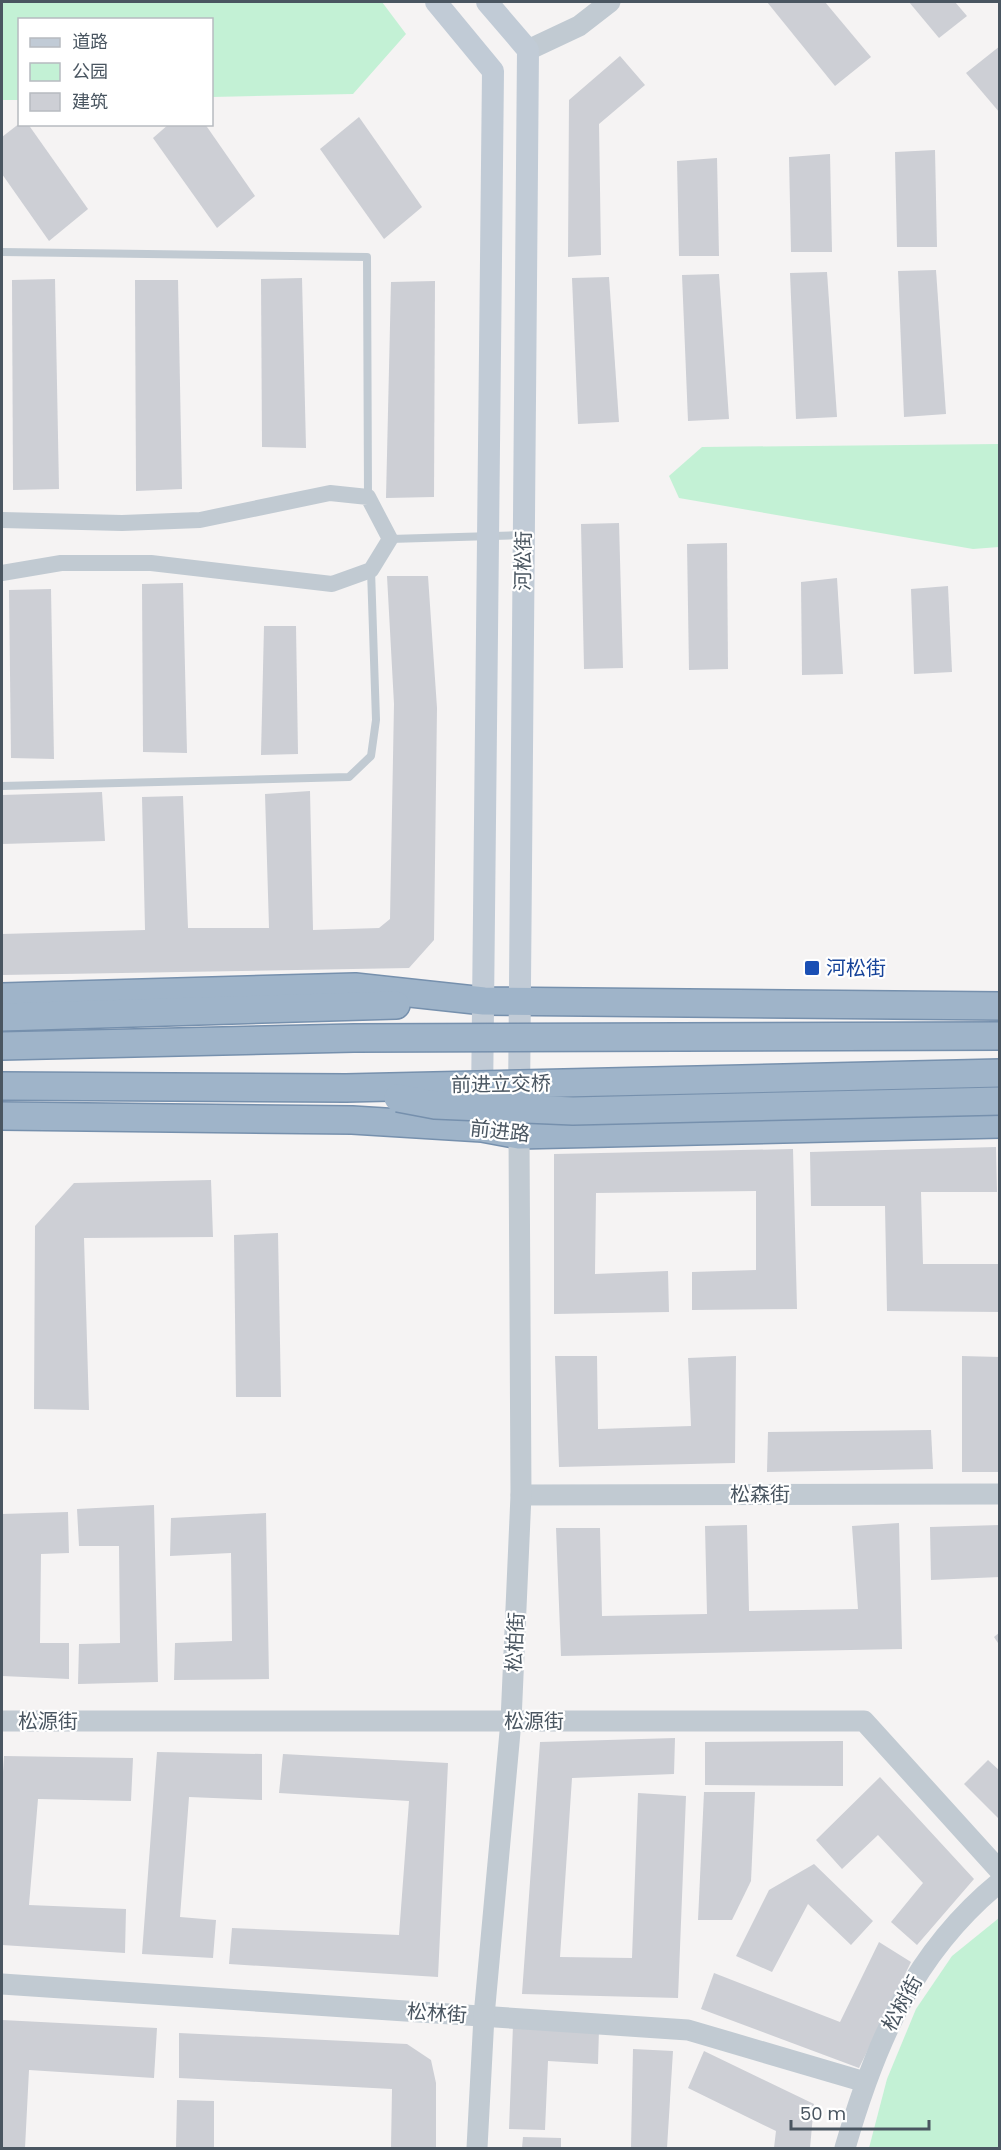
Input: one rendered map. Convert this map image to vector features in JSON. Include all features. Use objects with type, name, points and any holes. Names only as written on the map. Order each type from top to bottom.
[{"type":"highway","points":[[2,998],[356,987],[484,1001]]},
{"type":"highway","points":[[2,1017],[484,1001],[999,1006]]},
{"type":"highway","points":[[2,1046],[354,1038],[999,1036]]},
{"type":"highway","name":"前进立交桥","points":[[2,1086],[346,1088],[999,1073]]},
{"type":"highway","points":[[346,1088],[435,1105],[573,1111],[999,1101]]},
{"type":"highway","name":"前进路","points":[[2,1116],[352,1120],[482,1128],[519,1135],[999,1124]]},
{"type":"main road","name":"河松街","points":[[436,2],[493,70],[482,1128]]},
{"type":"main road","points":[[487,2],[528,50]]},
{"type":"main road","name":"河松街","points":[[519,1135],[528,50]]},
{"type":"street","points":[[528,50],[579,26],[610,2]]},
{"type":"street","points":[[2,573],[61,563],[151,564],[332,584],[371,570],[390,539],[368,497],[330,493],[200,520],[122,523],[3,516]]},
{"type":"street","name":"松柏街","points":[[477,2148],[484,2016],[511,1721],[521,1495],[519,1135]]},
{"type":"street","name":"松森街","points":[[521,1495],[999,1494]]},
{"type":"street","name":"松源街","points":[[2,1721],[864,1721],[999,1871]]},
{"type":"street","name":"松树街","points":[[845,2148],[865,2082],[888,2025],[906,1989],[948,1931],[999,1882]]},
{"type":"street","name":"松林街","points":[[2,1984],[688,2030],[865,2082]]},
{"type":"lane","points":[[2,252],[367,257],[368,497]]},
{"type":"lane","points":[[390,539],[523,535]]},
{"type":"lane","points":[[2,786],[349,777],[371,756],[376,720],[371,570]]},
{"type":"green space","points":[[2,2],[382,2],[406,34],[353,94],[213,97],[213,18],[18,18],[18,100],[2,100]]},
{"type":"green space","points":[[999,444],[999,547],[973,549],[679,498],[669,476],[702,447]]},
{"type":"green space","points":[[999,1918],[999,2148],[869,2148],[887,2079],[916,2009],[952,1956]]},
{"type":"building","points":[[767,2],[825,2],[871,57],[835,86]]},
{"type":"building","points":[[909,2],[955,2],[967,16],[939,38]]},
{"type":"building","points":[[1000,46],[1000,113],[966,73]]},
{"type":"building","points":[[620,56],[645,85],[599,124],[601,255],[568,257],[569,100]]},
{"type":"building","points":[[359,117],[422,207],[384,239],[320,149]]},
{"type":"building","points":[[18,125],[29,126],[88,209],[49,241],[2,174],[2,137]]},
{"type":"building","points":[[167,126],[206,126],[255,196],[217,228],[153,138]]},
{"type":"building","points":[[935,150],[937,247],[897,247],[895,152]]},
{"type":"building","points":[[830,154],[832,252],[791,252],[789,157]]},
{"type":"building","points":[[717,158],[719,256],[679,256],[677,161]]},
{"type":"building","points":[[936,270],[946,414],[904,417],[898,271]]},
{"type":"building","points":[[827,272],[837,417],[796,419],[790,273]]},
{"type":"building","points":[[719,274],[729,419],[688,421],[682,275]]},
{"type":"building","points":[[609,277],[619,422],[578,424],[572,278]]},
{"type":"building","points":[[302,278],[306,448],[262,447],[261,279]]},
{"type":"building","points":[[55,279],[59,489],[13,490],[12,280]]},
{"type":"building","points":[[135,280],[178,280],[182,489],[136,491]]},
{"type":"building","points":[[435,281],[434,497],[386,498],[391,282]]},
{"type":"building","points":[[619,523],[623,668],[584,669],[581,524]]},
{"type":"building","points":[[727,543],[728,669],[689,670],[687,544]]},
{"type":"building","points":[[387,576],[428,576],[437,708],[434,940],[409,968],[2,975],[2,934],[145,930],[142,797],[183,796],[188,928],[269,928],[265,794],[310,791],[313,930],[379,928],[390,919],[394,704]]},
{"type":"building","points":[[837,578],[843,674],[802,675],[801,582]]},
{"type":"building","points":[[183,583],[187,753],[143,752],[142,584]]},
{"type":"building","points":[[948,586],[952,672],[914,674],[911,589]]},
{"type":"building","points":[[51,589],[54,759],[11,758],[9,590]]},
{"type":"building","points":[[264,626],[296,626],[298,754],[261,755]]},
{"type":"building","points":[[102,792],[105,841],[2,844],[2,795]]},
{"type":"building","points":[[996,1147],[997,1192],[921,1192],[923,1264],[1000,1264],[1000,1312],[887,1311],[885,1206],[811,1206],[810,1152]]},
{"type":"building","points":[[793,1149],[797,1309],[692,1310],[692,1272],[756,1270],[756,1191],[596,1193],[595,1274],[668,1271],[669,1312],[554,1314],[554,1154]]},
{"type":"building","points":[[211,1180],[213,1237],[84,1238],[89,1410],[34,1409],[35,1226],[74,1183]]},
{"type":"building","points":[[278,1233],[281,1397],[236,1397],[234,1235]]},
{"type":"building","points":[[555,1356],[597,1356],[598,1429],[691,1426],[688,1358],[736,1356],[735,1463],[559,1467]]},
{"type":"building","points":[[962,1356],[1000,1357],[1000,1472],[962,1472]]},
{"type":"building","points":[[931,1430],[933,1469],[767,1472],[768,1432]]},
{"type":"building","points":[[154,1505],[158,1682],[78,1684],[79,1644],[120,1643],[119,1546],[79,1546],[77,1509]]},
{"type":"building","points":[[68,1512],[69,1553],[41,1554],[40,1643],[69,1643],[69,1679],[2,1676],[2,1514]]},
{"type":"building","points":[[266,1513],[269,1679],[174,1680],[175,1643],[232,1641],[231,1553],[170,1556],[171,1518]]},
{"type":"building","points":[[899,1523],[902,1649],[561,1656],[556,1528],[600,1528],[602,1616],[707,1614],[705,1526],[747,1525],[749,1611],[858,1609],[852,1526]]},
{"type":"building","points":[[1000,1525],[1000,1577],[931,1580],[930,1527]]},
{"type":"building","points":[[1000,1632],[1000,1646],[994,1637]]},
{"type":"building","points":[[675,1738],[674,1774],[572,1778],[560,1957],[632,1958],[638,1793],[686,1796],[678,1998],[522,1994],[540,1742]]},
{"type":"building","points":[[843,1741],[843,1786],[705,1785],[705,1742]]},
{"type":"building","points":[[157,1752],[262,1754],[262,1800],[189,1797],[180,1917],[216,1920],[213,1958],[142,1954]]},
{"type":"building","points":[[283,1754],[448,1763],[438,1977],[229,1964],[232,1928],[399,1935],[409,1801],[279,1793]]},
{"type":"building","points":[[4,1756],[133,1758],[131,1801],[38,1799],[29,1905],[126,1909],[125,1953],[2,1945]]},
{"type":"building","points":[[988,1760],[1000,1771],[1000,1820],[964,1784]]},
{"type":"building","points":[[880,1777],[974,1879],[917,1945],[891,1922],[923,1883],[878,1835],[842,1869],[816,1840]]},
{"type":"building","points":[[704,1792],[755,1792],[751,1881],[732,1920],[698,1920]]},
{"type":"building","points":[[814,1864],[873,1921],[851,1945],[808,1904],[772,1972],[736,1956],[769,1890]]},
{"type":"building","points":[[879,1942],[911,1962],[859,2068],[701,2009],[714,1973],[840,2022]]},
{"type":"building","points":[[2,2020],[157,2028],[154,2078],[29,2070],[25,2148],[2,2148]]},
{"type":"building","points":[[513,2025],[599,2029],[598,2064],[548,2061],[545,2130],[509,2129]]},
{"type":"building","points":[[179,2033],[407,2044],[431,2060],[436,2083],[436,2148],[391,2148],[392,2089],[179,2078]]},
{"type":"building","points":[[633,2049],[673,2051],[667,2148],[631,2148]]},
{"type":"building","points":[[704,2051],[814,2104],[810,2148],[774,2148],[776,2131],[688,2088]]},
{"type":"building","points":[[177,2100],[214,2101],[214,2148],[176,2148]]},
{"type":"building","points":[[523,2137],[561,2138],[561,2148],[522,2148]]},
{"type":"place","name":"河松街","points":[[812,968]]}]
